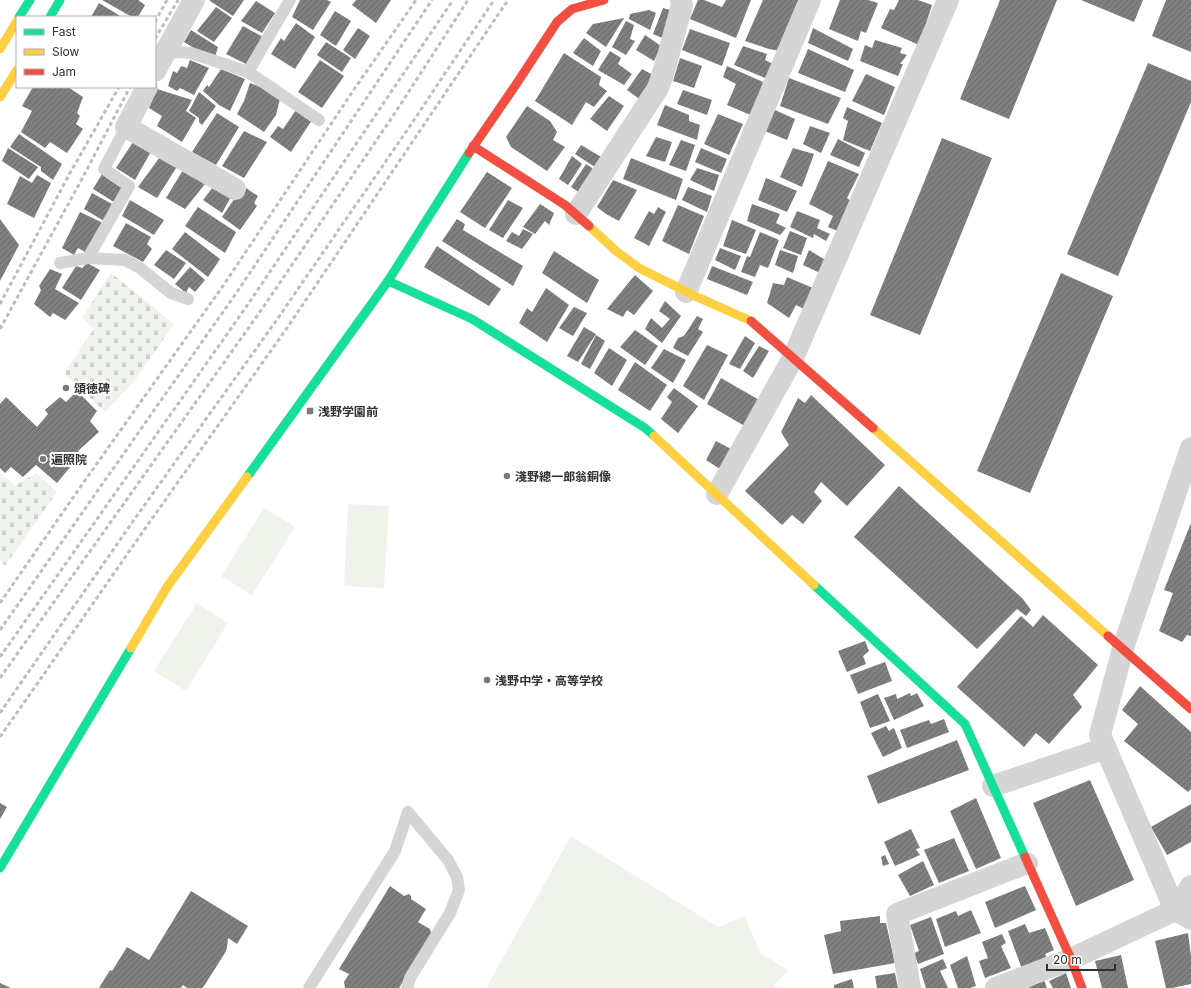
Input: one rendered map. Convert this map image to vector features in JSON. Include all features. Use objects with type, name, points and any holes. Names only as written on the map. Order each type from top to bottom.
[{"type":"main road","points":[[20,16],[30,0]]},
{"type":"main road","points":[[51,16],[60,0]]},
{"type":"main road","points":[[0,868],[167,587],[388,281],[473,146],[557,22],[572,9],[604,0]]},
{"type":"main road","points":[[0,49],[16,23]]},
{"type":"main road","points":[[0,97],[16,72]]},
{"type":"main road","points":[[473,146],[565,205],[616,252],[639,268],[686,292],[753,322],[1191,709]]},
{"type":"main road","points":[[388,281],[472,319],[645,428],[965,724],[1071,959],[1082,988]]},
{"type":"street","points":[[160,62],[194,0]]},
{"type":"street","points":[[576,214],[658,88],[682,5],[681,0]]},
{"type":"street","points":[[686,292],[810,0]]},
{"type":"street","points":[[717,494],[793,358],[948,0]]},
{"type":"street","points":[[146,88],[126,127],[235,189]]},
{"type":"street","points":[[1183,914],[1100,735],[1123,648],[1183,499],[1191,448]]},
{"type":"street","points":[[993,786],[1106,748]]},
{"type":"street","points":[[910,988],[897,914],[1027,862]]},
{"type":"street","points":[[1183,914],[1191,886]]},
{"type":"street","points":[[996,988],[1183,914]]},
{"type":"lane","points":[[248,72],[290,0]]},
{"type":"lane","points":[[160,62],[177,52],[191,53],[248,72],[319,120]]},
{"type":"lane","points":[[88,258],[130,186],[104,169],[126,127]]},
{"type":"lane","points":[[60,263],[88,258],[125,260],[140,268],[171,293],[188,299]]},
{"type":"lane","points":[[309,988],[395,851],[408,812],[448,860],[457,876],[459,890],[450,913],[410,978],[407,988]]},
{"type":"green space","points":[[111,273],[174,324],[135,380],[105,412],[64,373],[94,329],[82,318]]},
{"type":"green space","points":[[0,472],[15,486],[36,473],[57,492],[5,566],[0,559]]},
{"type":"green space","points":[[348,504],[389,506],[384,588],[344,586]]},
{"type":"green space","points":[[264,508],[295,527],[252,595],[221,576]]},
{"type":"green space","points":[[197,603],[228,623],[186,691],[154,671]]},
{"type":"green space","points":[[571,836],[718,927],[745,916],[760,953],[788,970],[774,986],[775,988],[486,988]]},
{"type":"building","points":[[102,0],[138,0],[145,5],[139,16],[130,16]]},
{"type":"building","points":[[210,0],[244,0],[233,16]]},
{"type":"building","points":[[300,0],[327,0],[331,2],[313,30],[292,17]]},
{"type":"building","points":[[356,0],[391,0],[376,23],[352,5]]},
{"type":"building","points":[[698,0],[704,0],[722,7],[726,0],[751,0],[736,38],[690,19]]},
{"type":"building","points":[[763,0],[801,0],[780,51],[745,41]]},
{"type":"building","points":[[840,0],[868,0],[878,3],[866,33],[861,31],[858,41],[829,29]]},
{"type":"building","points":[[899,0],[918,0],[932,5],[919,45],[881,28],[890,9],[894,10]]},
{"type":"building","points":[[1000,0],[1057,0],[1009,119],[960,99]]},
{"type":"building","points":[[1081,0],[1143,0],[1134,22]]},
{"type":"building","points":[[1166,0],[1191,0],[1191,52],[1152,36]]},
{"type":"building","points":[[256,1],[275,13],[262,33],[241,21]]},
{"type":"building","points":[[99,3],[120,16],[92,16]]},
{"type":"building","points":[[216,7],[232,18],[214,42],[197,31]]},
{"type":"building","points":[[663,8],[674,11],[665,39],[653,34]]},
{"type":"building","points":[[649,10],[656,13],[650,30],[629,19],[630,14]]},
{"type":"building","points":[[335,11],[351,21],[336,46],[320,35]]},
{"type":"building","points":[[624,18],[606,47],[586,33],[593,24]]},
{"type":"building","points":[[626,21],[634,25],[630,39],[635,41],[626,55],[612,47]]},
{"type":"building","points":[[296,23],[315,37],[295,69],[271,54],[281,38],[284,41]]},
{"type":"building","points":[[243,26],[263,37],[246,64],[226,54]]},
{"type":"building","points":[[358,28],[370,36],[355,59],[343,50]]},
{"type":"building","points":[[813,28],[853,49],[848,61],[808,43]]},
{"type":"building","points":[[690,29],[730,43],[722,66],[682,50]]},
{"type":"building","points":[[191,30],[218,47],[215,57],[204,54],[184,42]]},
{"type":"building","points":[[645,35],[661,46],[654,61],[636,50]]},
{"type":"building","points":[[584,38],[601,51],[593,66],[573,53]]},
{"type":"building","points":[[875,40],[902,48],[900,53],[907,55],[900,64],[903,64],[898,76],[860,61],[865,45],[872,48]]},
{"type":"building","points":[[326,42],[351,58],[342,72],[317,55]]},
{"type":"building","points":[[743,46],[767,54],[765,60],[773,64],[765,78],[734,65]]},
{"type":"building","points":[[808,49],[854,70],[845,92],[798,73]]},
{"type":"building","points":[[610,51],[621,58],[618,64],[632,74],[624,85],[598,70]]},
{"type":"building","points":[[564,53],[601,77],[599,85],[607,91],[594,107],[586,102],[572,125],[535,101]]},
{"type":"building","points":[[680,58],[702,66],[694,88],[673,81]]},
{"type":"building","points":[[190,60],[209,68],[194,95],[180,88],[177,91],[168,86],[173,71],[177,73],[181,66],[187,68]]},
{"type":"building","points":[[320,60],[344,76],[322,108],[298,92]]},
{"type":"building","points":[[1148,63],[1191,81],[1191,102],[1118,276],[1067,254]]},
{"type":"building","points":[[727,66],[763,82],[753,116],[727,105],[736,84],[723,77]]},
{"type":"building","points":[[221,69],[245,79],[230,111],[219,105],[203,91],[207,85],[209,87]]},
{"type":"building","points":[[642,69],[655,76],[642,101],[627,90]]},
{"type":"building","points":[[866,74],[895,87],[884,115],[852,101]]},
{"type":"building","points":[[789,78],[841,98],[828,124],[780,106]]},
{"type":"building","points":[[250,83],[281,95],[276,115],[264,132],[237,114],[244,101]]},
{"type":"building","points":[[32,88],[70,88],[83,97],[77,113],[80,116],[76,124],[83,129],[67,153],[50,142],[45,148],[21,132],[32,111],[22,106]]},
{"type":"building","points":[[157,89],[192,100],[186,111],[196,118],[182,142],[157,126],[162,116],[149,108]]},
{"type":"building","points":[[683,90],[712,100],[707,115],[677,104]]},
{"type":"building","points":[[199,92],[216,106],[202,125],[199,122],[199,118],[189,111]]},
{"type":"building","points":[[609,96],[624,106],[607,131],[590,119]]},
{"type":"building","points":[[665,105],[689,115],[689,121],[700,125],[697,140],[657,125]]},
{"type":"building","points":[[527,106],[550,121],[557,132],[553,140],[565,147],[547,171],[511,147],[506,137]]},
{"type":"building","points":[[847,107],[882,123],[870,151],[843,140],[848,121],[843,118]]},
{"type":"building","points":[[296,110],[312,120],[291,152],[270,137],[278,126],[283,129]]},
{"type":"building","points":[[775,110],[795,119],[787,140],[765,131]]},
{"type":"building","points":[[217,113],[239,127],[216,165],[192,152]]},
{"type":"building","points":[[718,114],[743,124],[729,155],[704,144]]},
{"type":"building","points":[[810,126],[830,133],[821,153],[803,144]]},
{"type":"building","points":[[244,131],[267,142],[244,178],[222,166]]},
{"type":"building","points":[[19,134],[62,164],[53,180],[41,171],[41,167],[10,147]]},
{"type":"building","points":[[656,137],[672,142],[665,162],[646,156]]},
{"type":"building","points":[[942,138],[992,158],[920,335],[870,315]]},
{"type":"building","points":[[135,139],[153,148],[135,180],[116,168]]},
{"type":"building","points":[[838,139],[865,153],[859,167],[830,155]]},
{"type":"building","points":[[681,140],[695,145],[686,171],[669,165]]},
{"type":"building","points":[[581,145],[603,158],[598,169],[575,154]]},
{"type":"building","points":[[8,148],[38,167],[29,179],[2,161]]},
{"type":"building","points":[[701,148],[727,159],[721,173],[695,162]]},
{"type":"building","points":[[793,148],[814,154],[802,187],[780,177]]},
{"type":"building","points":[[162,154],[178,165],[157,198],[138,187]]},
{"type":"building","points":[[572,156],[582,164],[568,185],[559,179]]},
{"type":"building","points":[[631,158],[683,179],[676,200],[623,179]]},
{"type":"building","points":[[828,161],[859,174],[847,198],[853,203],[840,232],[828,227],[833,216],[809,204]]},
{"type":"building","points":[[586,164],[595,170],[580,193],[571,187]]},
{"type":"building","points":[[697,168],[719,175],[714,191],[690,180]]},
{"type":"building","points":[[183,170],[205,184],[185,209],[166,198]]},
{"type":"building","points":[[487,172],[512,188],[485,228],[460,212]]},
{"type":"building","points":[[102,174],[123,185],[114,202],[93,189]]},
{"type":"building","points":[[37,175],[51,183],[34,218],[7,204],[20,176],[32,183]]},
{"type":"building","points":[[766,178],[797,191],[787,212],[758,200]]},
{"type":"building","points":[[613,180],[637,190],[619,221],[597,207]]},
{"type":"building","points":[[214,186],[231,197],[222,213],[203,200]]},
{"type":"building","points":[[688,187],[712,196],[707,212],[682,200]]},
{"type":"building","points":[[246,188],[258,196],[254,203],[257,206],[240,230],[222,217],[239,192],[243,194]]},
{"type":"building","points":[[92,193],[112,204],[104,221],[84,209]]},
{"type":"building","points":[[130,200],[164,220],[154,235],[122,216]]},
{"type":"building","points":[[508,200],[523,208],[503,238],[489,230]]},
{"type":"building","points":[[540,204],[554,213],[549,225],[545,221],[535,234],[523,227]]},
{"type":"building","points":[[752,204],[780,214],[776,223],[786,228],[780,235],[747,221]]},
{"type":"building","points":[[678,205],[704,216],[689,254],[662,241]]},
{"type":"building","points":[[198,207],[236,232],[225,253],[185,226]]},
{"type":"building","points":[[658,207],[666,212],[649,246],[634,238],[649,211],[654,214]]},
{"type":"building","points":[[797,211],[820,220],[817,228],[830,234],[826,241],[814,234],[813,238],[790,227]]},
{"type":"building","points":[[80,212],[103,223],[87,253],[78,248],[74,255],[62,248]]},
{"type":"building","points":[[0,219],[19,245],[0,281]]},
{"type":"building","points":[[457,219],[465,224],[463,230],[523,266],[513,286],[442,241]]},
{"type":"building","points":[[732,220],[756,230],[746,254],[723,246]]},
{"type":"building","points":[[126,223],[151,237],[147,244],[152,249],[143,262],[113,246]]},
{"type":"building","points":[[523,229],[533,234],[522,249],[506,241],[512,232],[519,236]]},
{"type":"building","points":[[790,231],[807,238],[801,255],[783,248]]},
{"type":"building","points":[[185,232],[220,259],[208,277],[172,249]]},
{"type":"building","points":[[760,232],[779,240],[768,268],[760,265],[755,277],[741,272],[747,256],[750,257]]},
{"type":"building","points":[[437,246],[501,289],[489,306],[424,267]]},
{"type":"building","points":[[720,248],[741,256],[735,270],[715,260]]},
{"type":"building","points":[[166,250],[186,263],[174,279],[154,265]]},
{"type":"building","points":[[780,250],[798,256],[793,273],[775,265]]},
{"type":"building","points":[[809,250],[827,261],[820,273],[803,265]]},
{"type":"building","points":[[554,251],[599,280],[587,303],[542,273]]},
{"type":"building","points":[[87,263],[100,270],[81,300],[62,288],[76,266],[82,268]]},
{"type":"building","points":[[712,266],[753,282],[747,295],[707,279]]},
{"type":"building","points":[[190,267],[205,280],[195,292],[189,287],[186,293],[175,284]]},
{"type":"building","points":[[50,269],[62,274],[55,289],[79,303],[65,320],[53,313],[50,317],[34,304],[41,290],[39,286]]},
{"type":"building","points":[[1061,273],[1113,296],[1030,493],[977,471]]},
{"type":"building","points":[[635,275],[653,291],[634,315],[627,310],[623,317],[607,309]]},
{"type":"building","points":[[787,277],[813,288],[804,309],[796,305],[789,318],[767,303],[773,283],[784,285]]},
{"type":"building","points":[[546,288],[569,305],[547,342],[519,323],[527,308],[532,312]]},
{"type":"building","points":[[665,301],[681,316],[662,343],[645,329],[651,318],[662,328],[670,319],[659,311]]},
{"type":"building","points":[[574,307],[587,313],[573,336],[559,328]]},
{"type":"building","points":[[697,316],[703,319],[698,329],[703,332],[688,356],[673,348],[678,338],[684,336]]},
{"type":"building","points":[[584,327],[596,334],[578,362],[567,356]]},
{"type":"building","points":[[635,330],[658,346],[645,365],[620,347]]},
{"type":"building","points":[[596,335],[605,341],[590,369],[581,364]]},
{"type":"building","points":[[745,336],[755,343],[740,369],[729,364]]},
{"type":"building","points":[[707,345],[728,355],[704,400],[683,386]]},
{"type":"building","points":[[759,346],[769,351],[753,378],[743,371]]},
{"type":"building","points":[[609,348],[627,360],[612,386],[594,373]]},
{"type":"building","points":[[664,349],[686,360],[673,383],[651,368]]},
{"type":"building","points":[[635,362],[667,385],[650,411],[618,390]]},
{"type":"building","points":[[721,378],[761,401],[748,428],[707,404]]},
{"type":"building","points":[[674,388],[698,406],[678,433],[661,419],[672,402],[667,397]]},
{"type":"building","points":[[77,391],[97,411],[90,421],[99,432],[78,451],[81,454],[57,483],[36,465],[23,477],[11,467],[5,473],[0,468],[0,404],[6,397],[37,427],[48,414],[45,410],[60,397],[66,402]]},
{"type":"building","points":[[811,395],[885,465],[847,506],[821,482],[814,492],[822,501],[803,524],[792,515],[782,525],[745,491],[789,445],[781,432],[798,398],[805,403]]},
{"type":"building","points":[[716,441],[731,449],[720,469],[706,460]]},
{"type":"building","points":[[899,486],[1023,599],[1031,610],[1026,616],[1017,609],[977,649],[854,537]]},
{"type":"building","points":[[1191,523],[1191,636],[1187,635],[1182,642],[1159,631],[1173,593],[1164,590]]},
{"type":"building","points":[[1043,615],[1098,665],[1073,695],[1082,707],[1049,744],[1036,733],[1024,747],[957,687],[1021,616],[1033,627]]},
{"type":"building","points":[[865,641],[869,651],[863,656],[866,664],[847,672],[838,651]]},
{"type":"building","points":[[885,662],[892,681],[858,694],[850,675]]},
{"type":"building","points":[[1140,686],[1191,732],[1191,789],[1188,792],[1124,741],[1138,724],[1122,710]]},
{"type":"building","points":[[910,693],[911,696],[917,693],[924,706],[894,720],[884,698],[896,694],[897,699]]},
{"type":"building","points":[[878,694],[890,721],[870,728],[860,702]]},
{"type":"building","points":[[944,719],[949,732],[907,748],[900,730],[929,720],[931,724]]},
{"type":"building","points":[[886,726],[889,731],[894,728],[902,748],[883,757],[871,733]]},
{"type":"building","points":[[957,740],[969,770],[878,804],[867,776]]},
{"type":"building","points":[[1090,780],[1134,880],[1076,906],[1033,803]]},
{"type":"building","points":[[976,798],[1001,858],[976,869],[950,811]]},
{"type":"building","points":[[0,803],[7,807],[0,819]]},
{"type":"building","points":[[1191,804],[1191,842],[1167,855],[1151,827]]},
{"type":"building","points":[[911,829],[920,848],[916,849],[920,855],[895,866],[884,842]]},
{"type":"building","points":[[954,838],[969,871],[939,883],[924,850]]},
{"type":"building","points":[[885,855],[889,864],[883,866],[881,857]]},
{"type":"building","points":[[923,861],[934,885],[910,896],[898,875]]},
{"type":"building","points":[[390,886],[404,896],[409,894],[411,899],[426,909],[418,922],[430,929],[430,937],[399,988],[345,988],[344,982],[349,974],[339,969]]},
{"type":"building","points":[[1025,886],[1036,910],[995,928],[985,902]]},
{"type":"building","points":[[191,891],[248,926],[237,944],[228,938],[225,953],[204,986],[202,988],[187,988],[183,985],[181,988],[99,988],[127,947],[149,960]]},
{"type":"building","points":[[971,910],[981,933],[945,947],[936,919],[956,911],[958,916]]},
{"type":"building","points":[[880,916],[880,923],[886,923],[895,963],[833,974],[824,935],[841,931],[840,921]]},
{"type":"building","points":[[931,917],[944,954],[918,964],[914,953],[919,951],[910,925]]},
{"type":"building","points":[[1025,924],[1029,933],[1045,928],[1054,950],[1045,954],[1048,960],[1022,969],[1008,931]]},
{"type":"building","points":[[1188,933],[1191,956],[1191,984],[1166,988],[1155,941]]},
{"type":"building","points":[[1002,934],[1006,943],[1001,946],[1011,968],[985,978],[979,961],[988,958],[982,942]]},
{"type":"building","points":[[1121,955],[1128,988],[1102,988],[1095,961]]},
{"type":"building","points":[[967,956],[976,986],[970,988],[958,988],[950,965]]},
{"type":"building","points":[[943,959],[947,968],[940,971],[948,988],[926,988],[920,969]]},
{"type":"building","points":[[895,973],[898,988],[877,988],[875,976]]},
{"type":"building","points":[[1066,973],[1071,988],[1053,988],[1049,981]]},
{"type":"building","points":[[852,979],[854,988],[834,988],[834,985]]},
{"type":"building","points":[[1044,980],[1047,988],[1028,988]]},
{"type":"building","points":[[0,983],[11,988],[0,988]]},
{"type":"railway","points":[[156,20],[167,0]]},
{"type":"railway","points":[[156,37],[178,0]]},
{"type":"railway","points":[[0,603],[225,283],[355,88],[416,0]]},
{"type":"railway","points":[[0,630],[237,292],[432,0]]},
{"type":"railway","points":[[0,657],[251,300],[453,0]]},
{"type":"railway","points":[[0,678],[262,309],[395,113],[468,0]]},
{"type":"railway","points":[[0,713],[136,517],[276,321],[410,126],[494,0]]},
{"type":"railway","points":[[0,737],[287,328],[508,0]]},
{"type":"railway","points":[[0,304],[70,173],[118,88]]},
{"type":"railway","points":[[0,329],[129,88]]},
{"type":"traffic: fast","points":[[20,16],[30,0]]},
{"type":"traffic: fast","points":[[51,16],[60,0]]},
{"type":"traffic: fast","points":[[247,477],[388,281],[469,153]]},
{"type":"traffic: fast","points":[[388,281],[472,319],[645,428],[654,436]]},
{"type":"traffic: fast","points":[[814,585],[965,724],[1025,857]]},
{"type":"traffic: fast","points":[[0,868],[131,648]]},
{"type":"traffic: slow","points":[[0,49],[16,23]]},
{"type":"traffic: slow","points":[[0,97],[16,72]]},
{"type":"traffic: slow","points":[[589,226],[616,251],[639,268],[695,296],[751,321]]},
{"type":"traffic: slow","points":[[873,428],[1108,636]]},
{"type":"traffic: slow","points":[[654,436],[814,585]]},
{"type":"traffic: slow","points":[[131,648],[167,587],[247,477]]},
{"type":"traffic: jam","points":[[469,153],[557,22],[572,9],[604,0]]},
{"type":"traffic: jam","points":[[473,146],[565,205],[589,226]]},
{"type":"traffic: jam","points":[[751,321],[873,428]]},
{"type":"traffic: jam","points":[[1108,636],[1191,709]]},
{"type":"traffic: jam","points":[[1025,857],[1071,959],[1082,988]]},
{"type":"place","name":"頌徳碑","points":[[66,388]]},
{"type":"place","name":"浅野学園前","points":[[310,411]]},
{"type":"place","name":"遍照院","points":[[43,459]]},
{"type":"place","name":"淺野總一郎翁銅像","points":[[507,476]]},
{"type":"place","name":"浅野中学・高等学校","points":[[487,680]]}]
